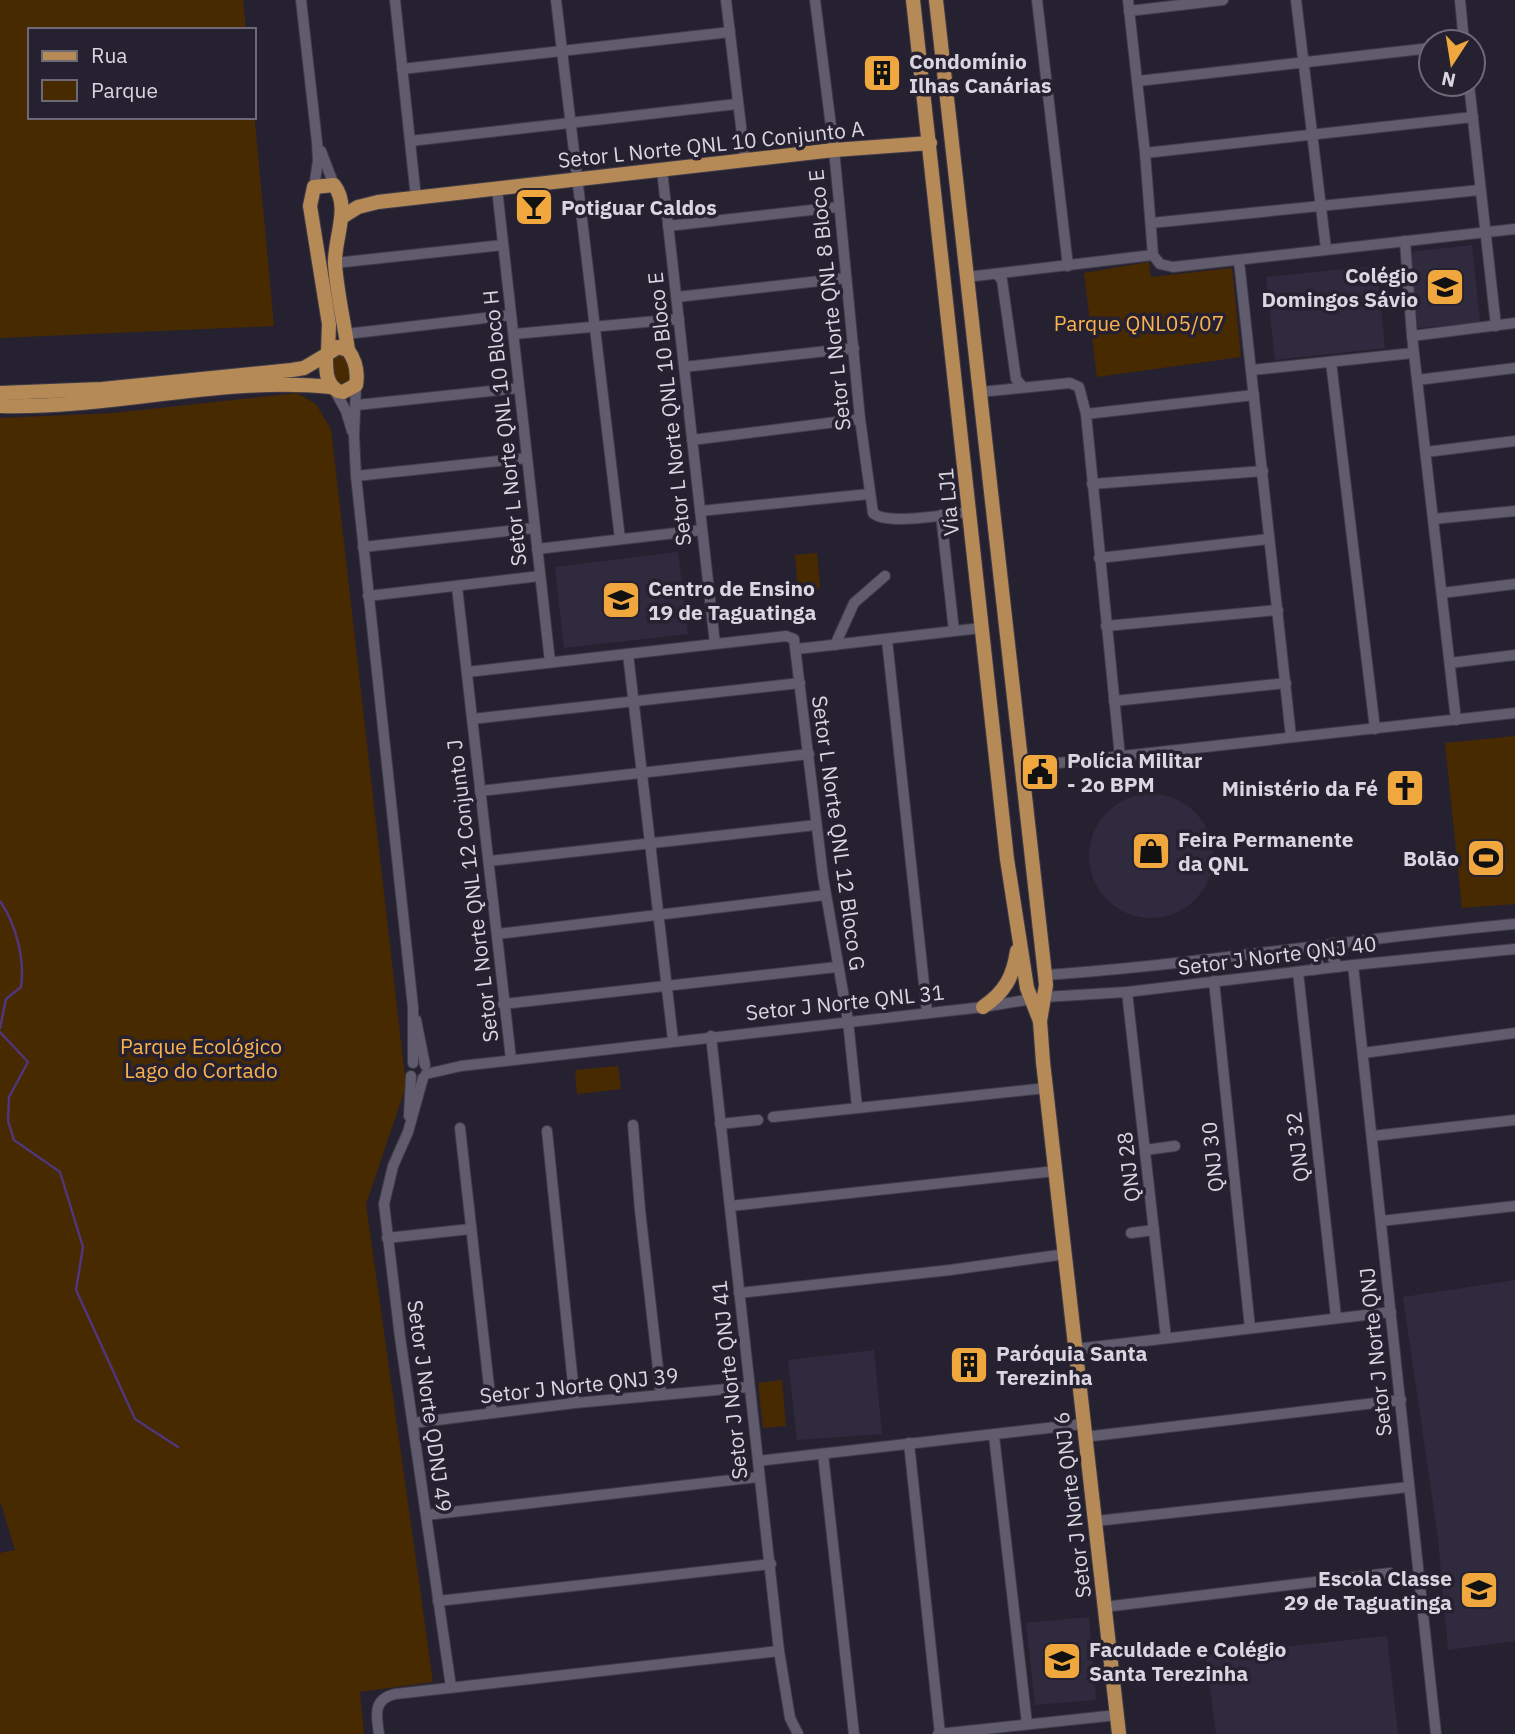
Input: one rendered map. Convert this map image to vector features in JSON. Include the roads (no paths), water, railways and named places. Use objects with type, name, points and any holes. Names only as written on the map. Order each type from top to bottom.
[{"type":"main road","name":"Via LJ1","points":[[913,0],[1007,859],[1018,939],[1037,999]]},
{"type":"main road","name":"Via LJ1","points":[[936,0],[1045,975],[1037,999]]},
{"type":"main road","points":[[915,22],[929,16],[938,20]]},
{"type":"main road","name":"Setor L Norte QNL 10 Conjunto A","points":[[377,202],[834,150],[930,143]]},
{"type":"main road","points":[[332,388],[326,371],[329,324],[310,206],[314,187],[337,189],[377,202]]},
{"type":"main road","points":[[0,406],[95,402],[276,383],[343,391],[356,386],[355,365],[348,350],[335,263],[340,221],[337,189]]},
{"type":"main road","points":[[314,225],[327,229],[358,207],[377,202]]},
{"type":"main road","points":[[0,393],[102,390],[292,370],[304,368],[338,347],[348,350]]},
{"type":"main road","points":[[962,438],[976,448],[982,448],[986,443]]},
{"type":"main road","points":[[966,470],[985,465],[989,470]]},
{"type":"main road","points":[[986,668],[994,660],[1007,662],[1011,667]]},
{"type":"main road","points":[[1007,859],[1025,864],[1031,862],[1032,857]]},
{"type":"main road","points":[[983,1007],[999,995],[1012,976],[1018,939]]},
{"type":"main road","name":"Setor J Norte QNJ 6","points":[[1037,999],[1119,1734]]},
{"type":"street","points":[[301,0],[317,142],[318,162],[314,187]]},
{"type":"street","points":[[395,0],[416,198]]},
{"type":"street","points":[[556,0],[620,539]]},
{"type":"street","points":[[726,0],[745,160]]},
{"type":"street","name":"Setor L Norte QNL 8 Bloco E","points":[[816,0],[834,150],[860,419],[873,513],[877,517],[892,519],[941,514]]},
{"type":"street","points":[[1037,0],[1068,266]]},
{"type":"street","points":[[1223,0],[1129,6],[1153,255],[1160,264],[1172,267],[1239,261],[1515,229]]},
{"type":"street","points":[[1296,0],[1326,249]]},
{"type":"street","points":[[1460,0],[1463,28]]},
{"type":"street","points":[[402,69],[730,32]]},
{"type":"street","points":[[1138,81],[1417,50]]},
{"type":"street","points":[[1471,98],[1496,326]]},
{"type":"street","points":[[410,141],[737,104]]},
{"type":"street","points":[[1145,153],[1473,117]]},
{"type":"street","points":[[317,142],[337,189]]},
{"type":"street","name":"Setor L Norte QNL 10 Bloco E","points":[[662,170],[715,644]]},
{"type":"street","name":"Setor L Norte QNL 10 Bloco H","points":[[497,189],[550,662]]},
{"type":"street","points":[[1151,223],[1480,190]]},
{"type":"street","points":[[668,226],[838,207]]},
{"type":"street","points":[[1405,241],[1413,353],[1456,720]]},
{"type":"street","points":[[335,263],[503,245]]},
{"type":"street","points":[[967,277],[1002,275],[1153,255]]},
{"type":"street","points":[[1239,261],[1291,737]]},
{"type":"street","points":[[1002,275],[1016,384]]},
{"type":"street","points":[[677,297],[846,278]]},
{"type":"street","points":[[346,334],[511,315]]},
{"type":"street","points":[[514,334],[679,318]]},
{"type":"street","points":[[1412,336],[1515,323]]},
{"type":"street","points":[[684,367],[854,348]]},
{"type":"street","points":[[1252,370],[1413,353]]},
{"type":"street","points":[[1331,362],[1375,729]]},
{"type":"street","points":[[1417,380],[1515,368]]},
{"type":"street","points":[[980,392],[1016,384],[1075,384],[1082,394],[1120,757]]},
{"type":"street","points":[[356,386],[356,477],[413,1007],[423,1069],[408,1132]]},
{"type":"street","points":[[332,388],[346,411],[354,436]]},
{"type":"street","points":[[357,405],[519,388]]},
{"type":"street","points":[[1086,414],[1254,395]]},
{"type":"street","points":[[692,440],[860,419]]},
{"type":"street","points":[[1426,452],[1515,441]]},
{"type":"street","points":[[356,477],[527,458]]},
{"type":"street","points":[[1092,484],[1263,471]]},
{"type":"street","points":[[700,512],[869,494]]},
{"type":"street","points":[[1433,519],[1515,511]]},
{"type":"street","points":[[954,631],[941,514],[969,512]]},
{"type":"street","points":[[363,547],[534,528]]},
{"type":"street","points":[[537,549],[702,530]]},
{"type":"street","points":[[1099,558],[1269,539]]},
{"type":"street","points":[[368,596],[540,576]]},
{"type":"street","points":[[835,645],[854,603],[885,576]]},
{"type":"street","points":[[1442,593],[1515,584]]},
{"type":"street","name":"Setor L Norte QNL 12 Conjunto J","points":[[457,587],[511,1059]]},
{"type":"street","points":[[1106,626],[1278,610]]},
{"type":"street","points":[[467,672],[786,636],[797,646],[835,645],[981,628]]},
{"type":"street","points":[[887,640],[927,1013]]},
{"type":"street","name":"Setor L Norte QNL 12 Bloco G","points":[[797,646],[825,895],[848,1021],[857,1107]]},
{"type":"street","points":[[628,654],[648,844],[673,1040]]},
{"type":"street","points":[[1450,663],[1515,655]]},
{"type":"street","points":[[1114,701],[1286,682]]},
{"type":"street","name":"Setor L Norte QNL 12 Conjunto J","points":[[472,719],[800,683]]},
{"type":"street","points":[[1022,767],[1515,713]]},
{"type":"street","points":[[480,791],[809,754]]},
{"type":"street","points":[[489,860],[816,825]]},
{"type":"street","points":[[497,934],[825,895]]},
{"type":"street","points":[[1045,975],[1170,965],[1333,943],[1515,923]]},
{"type":"street","points":[[1333,943],[1331,955],[1338,967]]},
{"type":"street","points":[[1313,946],[1319,957],[1313,970]]},
{"type":"street","name":"Setor J Norte QNJ 40","points":[[1037,999],[1122,993],[1353,965],[1515,949]]},
{"type":"street","name":"Setor J Norte QNJ","points":[[1353,965],[1436,1734]]},
{"type":"street","points":[[503,1004],[837,967]]},
{"type":"street","name":"QNJ 28","points":[[1112,970],[1109,985],[1122,993],[1145,1150],[1166,1338]]},
{"type":"street","name":"QNJ 32","points":[[1298,972],[1336,1317]]},
{"type":"street","name":"QNJ 30","points":[[1214,981],[1251,1328]]},
{"type":"street","name":"Setor J Norte QNL 31","points":[[423,1069],[1037,999]]},
{"type":"street","points":[[1363,1053],[1515,1033]]},
{"type":"street","name":"Setor J Norte QNJ 41","points":[[711,1036],[758,1478],[790,1718]]},
{"type":"street","points":[[408,1132],[411,1076],[416,1079],[423,1069]]},
{"type":"street","points":[[773,1117],[1046,1088]]},
{"type":"street","points":[[720,1124],[758,1120]]},
{"type":"street","points":[[1372,1136],[1515,1120]]},
{"type":"street","points":[[633,1125],[661,1395]]},
{"type":"street","points":[[460,1128],[492,1413]]},
{"type":"street","points":[[547,1131],[575,1403]]},
{"type":"street","name":"Setor J Norte QDNJ 49","points":[[408,1132],[393,1166],[384,1204],[451,1687]]},
{"type":"street","points":[[1145,1150],[1175,1146]]},
{"type":"street","points":[[730,1206],[1056,1171]]},
{"type":"street","points":[[1381,1221],[1515,1206]]},
{"type":"street","points":[[387,1238],[470,1229]]},
{"type":"street","points":[[1130,1233],[1154,1230]]},
{"type":"street","points":[[739,1293],[1066,1255]]},
{"type":"street","points":[[1076,1349],[1391,1312]]},
{"type":"street","name":"Setor J Norte QNJ 39","points":[[413,1423],[575,1403],[749,1387]]},
{"type":"street","points":[[758,1461],[909,1443],[1084,1431],[1401,1400]]},
{"type":"street","points":[[994,1436],[1027,1724]]},
{"type":"street","points":[[909,1443],[939,1734],[1117,1715]]},
{"type":"street","points":[[823,1454],[854,1734]]},
{"type":"street","points":[[426,1515],[758,1478]]},
{"type":"street","points":[[1096,1521],[1409,1487]]},
{"type":"street","points":[[438,1601],[771,1564]]},
{"type":"street","points":[[1104,1607],[1390,1573]]},
{"type":"street","points":[[379,1734],[377,1709],[380,1700],[386,1696],[779,1651]]},
{"type":"street","points":[[788,1734],[790,1718]]},
{"type":"street","points":[[790,1718],[798,1734]]},
{"type":"waterway","points":[[0,901],[11,920],[22,965],[21,987],[6,999],[0,1028]]},
{"type":"waterway","points":[[0,1032],[28,1062],[9,1097],[8,1121],[14,1140],[60,1172],[83,1247],[76,1290],[135,1419],[178,1447]]},
{"type":"place","name":"Condomínio Ilhas Canárias","points":[[882,73]]},
{"type":"place","name":"Potiguar Caldos","points":[[534,207]]},
{"type":"place","name":"Colégio Domingos Sávio","points":[[1445,287]]},
{"type":"place","name":"Centro de Ensino 19 de Taguatinga","points":[[621,600]]},
{"type":"place","name":"Polícia Militar - 2o BPM","points":[[1040,772]]},
{"type":"place","name":"Ministério da Fé","points":[[1405,788]]},
{"type":"place","name":"Feira Permanente da QNL","points":[[1151,851]]},
{"type":"place","name":"Bolão","points":[[1486,858]]},
{"type":"place","name":"Paróquia Santa Terezinha","points":[[969,1365]]},
{"type":"place","name":"Escola Classe 29 de Taguatinga","points":[[1479,1590]]},
{"type":"place","name":"Faculdade e Colégio Santa Terezinha","points":[[1062,1661]]},
{"type":"park label","name":"Parque QNL05/07","points":[[1139,323]]},
{"type":"park label","name":"Parque Ecológico Lago do Cortado","points":[[201,1058]]}]
